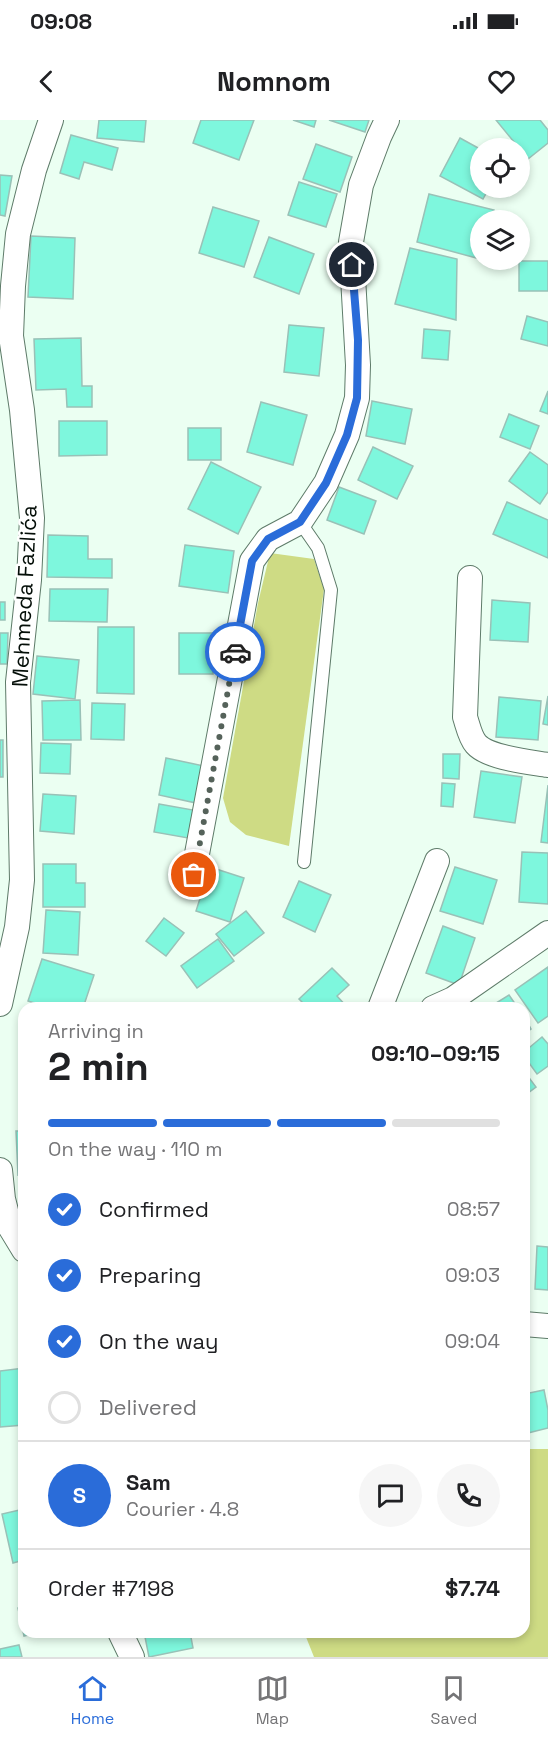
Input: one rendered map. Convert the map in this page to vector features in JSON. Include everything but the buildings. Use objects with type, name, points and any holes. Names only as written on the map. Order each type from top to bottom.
[{"type":"street","name":"Mehmeda Fazlića","points":[[0,1004],[17,927],[22,880],[18,682],[29,580],[32,518],[22,410],[11,336],[13,286],[18,234],[34,170],[51,120]]},
{"type":"street","points":[[194,875],[252,561],[268,539],[300,522],[326,483],[347,435],[357,398],[358,340],[352,289],[351,242],[361,185],[387,120]]},
{"type":"street","points":[[470,578],[465,717],[470,734],[476,744],[485,751],[548,765]]},
{"type":"street","points":[[382,1002],[437,861]]},
{"type":"street","points":[[446,1002],[548,933]]},
{"type":"street","points":[[0,1170],[3,1200],[10,1227],[18,1240]]},
{"type":"street","points":[[530,1324],[548,1326]]},
{"type":"street","points":[[123,1638],[132,1657]]},
{"type":"lane","points":[[300,522],[318,548],[331,590],[304,862]]},
{"type":"green space","points":[[270,553],[314,559],[324,589],[289,846],[246,835],[230,822],[223,798],[258,603]]},
{"type":"green space","points":[[530,1449],[548,1449],[548,1657],[314,1657],[306,1638],[530,1638]]},
{"type":"way so far","points":[[194,875],[235,652]]},
{"type":"route","points":[[235,652],[252,561],[268,539],[300,522],[326,483],[347,435],[357,398],[358,365],[352,265]]}]
